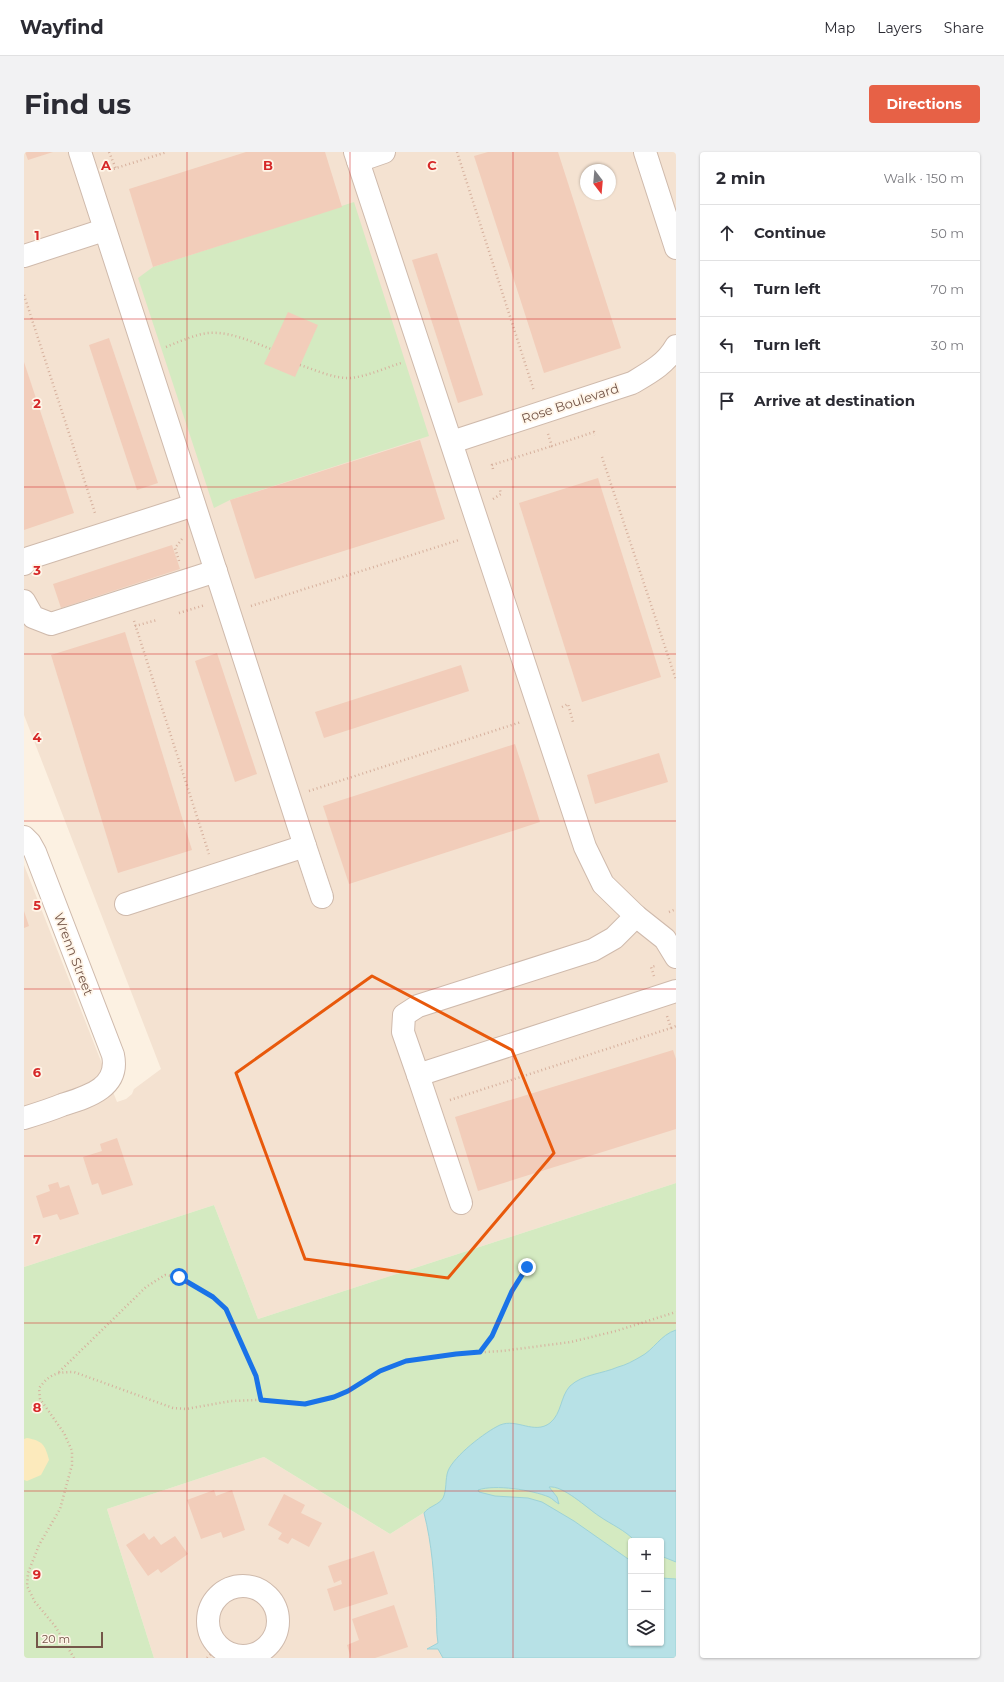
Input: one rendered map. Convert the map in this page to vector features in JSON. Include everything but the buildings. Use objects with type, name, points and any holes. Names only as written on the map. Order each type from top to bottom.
[{"type":"street","points":[[80,152],[104,230],[322,898]]},
{"type":"street","points":[[384,152],[357,156],[585,847],[603,884],[636,916],[672,942]]},
{"type":"street","points":[[645,152],[672,219],[676,248]]},
{"type":"street","points":[[24,256],[104,230]]},
{"type":"street","name":"Rose Boulevard","points":[[452,442],[632,384],[656,370],[673,352],[676,346]]},
{"type":"street","points":[[24,564],[29,558],[194,505]]},
{"type":"street","points":[[24,601],[33,616],[51,624],[216,571]]},
{"type":"street","name":"Wrenn Street","points":[[24,837],[30,843],[35,852],[113,1055],[114,1065],[112,1074],[106,1084],[90,1096],[24,1118]]},
{"type":"street","points":[[126,904],[305,846]]},
{"type":"street","points":[[461,1204],[403,1032],[404,1015],[418,1006],[593,950],[614,938],[636,916]]},
{"type":"street","points":[[418,1075],[676,991]]},
{"type":"street","points":[[242,1586],[260,1590],[268,1596],[273,1603],[278,1620],[273,1652],[244,1656],[213,1652],[213,1639],[208,1622],[209,1612],[218,1597],[233,1587],[242,1586]]},
{"type":"path","points":[[109,152],[116,169]]},
{"type":"path","points":[[108,171],[167,152]]},
{"type":"path","points":[[457,152],[535,394]]},
{"type":"path","points":[[24,295],[96,517]]},
{"type":"path","points":[[165,348],[202,334],[217,333],[243,339],[271,349]]},
{"type":"path","points":[[300,364],[332,376],[350,378],[368,374],[402,362]]},
{"type":"path","points":[[547,432],[552,446]]},
{"type":"path","points":[[493,469],[492,465],[594,432],[595,435]]},
{"type":"path","points":[[602,458],[676,680]]},
{"type":"path","points":[[181,567],[175,548],[184,537]]},
{"type":"path","points":[[245,608],[464,538]]},
{"type":"path","points":[[179,613],[212,603]]},
{"type":"path","points":[[132,615],[210,856]]},
{"type":"path","points":[[135,626],[157,620]]},
{"type":"path","points":[[308,791],[524,721]]},
{"type":"path","points":[[667,1015],[671,1028]]},
{"type":"path","points":[[445,1102],[676,1026]]},
{"type":"path","points":[[480,1352],[492,1336],[512,1291],[527,1267]]},
{"type":"path","points":[[74,1658],[55,1626],[35,1602],[27,1586],[28,1573],[39,1545],[60,1509],[72,1465],[72,1451],[64,1433],[40,1399],[39,1388],[47,1379],[59,1372],[146,1286],[165,1274],[179,1277],[213,1297],[226,1309],[256,1376],[261,1400]]},
{"type":"path","points":[[59,1372],[74,1372],[173,1408],[186,1409],[231,1401],[261,1400],[305,1404],[334,1397],[348,1391],[380,1371],[406,1361],[456,1354],[502,1351],[571,1342],[616,1331],[676,1312]]},
{"type":"highlighted area","points":[[372,976],[512,1050],[554,1153],[448,1278],[305,1259],[236,1073]]},
{"type":"shaded area","points":[[24,152],[676,152],[676,1183],[258,1319],[214,1205],[24,1267],[24,865],[117,1102],[126,1099],[132,1094],[134,1089],[161,1069],[24,715]]},
{"type":"shaded area","points":[[264,1457],[390,1534],[455,1493],[628,1640],[628,1646],[664,1646],[676,1658],[154,1658],[107,1509]]},
{"type":"green space","points":[[354,202],[429,436],[230,500],[214,508],[138,278],[153,267]]},
{"type":"green space","points":[[676,1183],[676,1586],[664,1588],[664,1538],[628,1538],[628,1572],[455,1493],[390,1534],[264,1457],[107,1509],[154,1658],[24,1658],[24,1267],[214,1205],[258,1319]]},
{"type":"sand","points":[[27,1438],[42,1444],[49,1460],[41,1475],[27,1481],[24,1480],[24,1439]]},
{"type":"water","points":[[676,1330],[676,1562],[664,1557],[664,1538],[632,1538],[568,1493],[555,1487],[549,1487],[557,1497],[559,1504],[542,1494],[524,1490],[485,1488],[478,1490],[479,1492],[495,1496],[528,1498],[542,1502],[574,1521],[628,1559],[628,1646],[664,1646],[664,1578],[676,1579],[676,1658],[443,1658],[438,1649],[427,1649],[438,1643],[432,1560],[424,1513],[443,1498],[447,1474],[451,1465],[471,1445],[486,1433],[500,1425],[513,1423],[538,1427],[550,1423],[557,1415],[567,1390],[575,1382],[632,1361],[649,1351],[670,1332]]},
{"type":"route","points":[[179,1277],[213,1297],[226,1309],[256,1376],[261,1400],[305,1404],[334,1397],[348,1391],[380,1371],[406,1361],[480,1352],[492,1336],[512,1291],[527,1267]]}]
